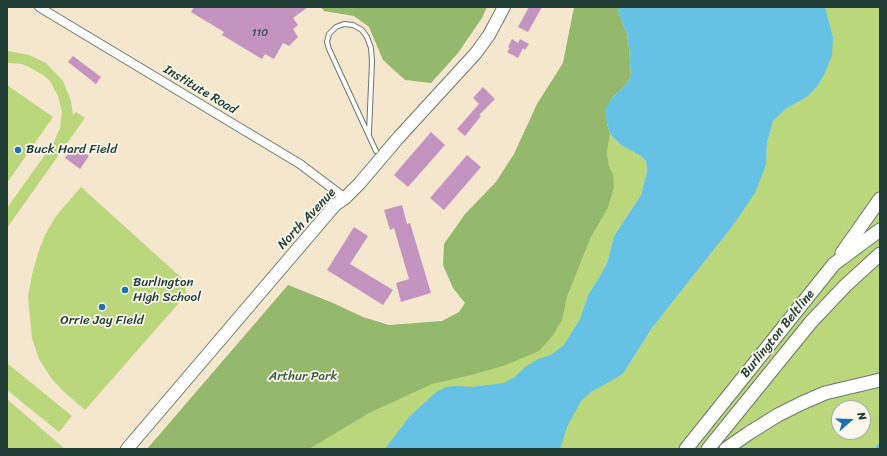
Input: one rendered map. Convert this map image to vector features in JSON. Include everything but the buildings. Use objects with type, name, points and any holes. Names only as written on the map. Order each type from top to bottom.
[{"type":"main road","name":"North Avenue","points":[[127,449],[335,205],[345,198],[359,184],[399,137],[476,53],[489,35],[504,7]]},
{"type":"main road","points":[[834,264],[880,199]]},
{"type":"main road","name":"Burlington Beltline","points":[[686,449],[834,264],[880,230]]},
{"type":"main road","name":"Burlington Beltline","points":[[708,449],[815,317],[844,286],[880,254]]},
{"type":"main road","points":[[726,449],[766,422],[802,402],[825,393],[866,382],[880,380]]},
{"type":"street","name":"Institute Road","points":[[39,7],[300,164],[345,198]]},
{"type":"lane","points":[[369,133],[372,61],[371,48],[362,30],[353,25],[344,24],[336,27],[330,34],[327,42],[376,151]]},
{"type":"green space","points":[[321,7],[487,7],[482,18],[458,53],[431,83],[405,80],[383,60],[369,27],[354,16],[324,11]]},
{"type":"green space","name":"Arthur Park","points":[[574,7],[618,7],[619,14],[627,34],[631,77],[625,86],[611,99],[607,123],[610,134],[607,153],[609,166],[613,174],[614,187],[608,208],[591,237],[567,297],[562,320],[553,335],[539,351],[503,366],[432,384],[369,413],[309,449],[147,449],[288,285],[363,317],[389,325],[442,321],[459,312],[465,303],[453,288],[443,265],[444,244],[465,214],[496,182],[514,154],[537,104],[563,63]]},
{"type":"green space","points":[[825,7],[880,7],[880,449],[147,449],[389,338],[562,319],[567,297],[591,237],[608,208],[613,174],[609,166],[607,153],[610,134],[621,145],[641,156],[646,161],[647,171],[641,195],[614,236],[607,263],[588,295],[580,319],[575,327],[618,377],[623,374],[652,328],[731,228],[766,165],[767,143],[773,121],[787,108],[807,97],[817,87],[833,37]]},
{"type":"green space","points":[[9,51],[29,55],[46,63],[63,81],[71,101],[73,115],[76,112],[85,118],[7,228],[7,208],[54,142],[60,128],[62,112],[58,96],[50,81],[43,75],[22,64],[7,63],[7,52]]},
{"type":"green space","name":"Buck Hard Field","points":[[7,85],[53,117],[7,183]]},
{"type":"green space","name":"Orrie Jay Field","points":[[81,187],[185,281],[186,295],[85,410],[63,391],[51,378],[39,359],[32,338],[28,297],[38,253],[45,235],[56,216]]},
{"type":"green space","points":[[7,363],[72,416],[59,432],[7,390]]},
{"type":"green space","points":[[7,399],[65,449],[7,449]]},
{"type":"water","points":[[618,7],[825,7],[833,37],[832,55],[825,73],[817,87],[807,97],[787,108],[773,121],[767,143],[766,165],[755,193],[731,228],[652,328],[623,374],[591,392],[581,401],[567,427],[560,449],[385,449],[409,417],[436,392],[446,387],[472,387],[504,383],[515,377],[525,367],[538,359],[551,355],[564,345],[580,319],[588,295],[607,263],[614,236],[641,195],[647,171],[646,161],[641,156],[621,145],[610,134],[607,123],[605,111],[611,99],[625,86],[631,77],[627,34],[619,14]]},
{"type":"waterway","points":[[876,449],[880,444]]},
{"type":"place","name":"Buck Hard Field","points":[[18,150]]},
{"type":"place","name":"Burlington High School","points":[[125,290]]},
{"type":"place","name":"Orrie Jay Field","points":[[102,307]]}]
